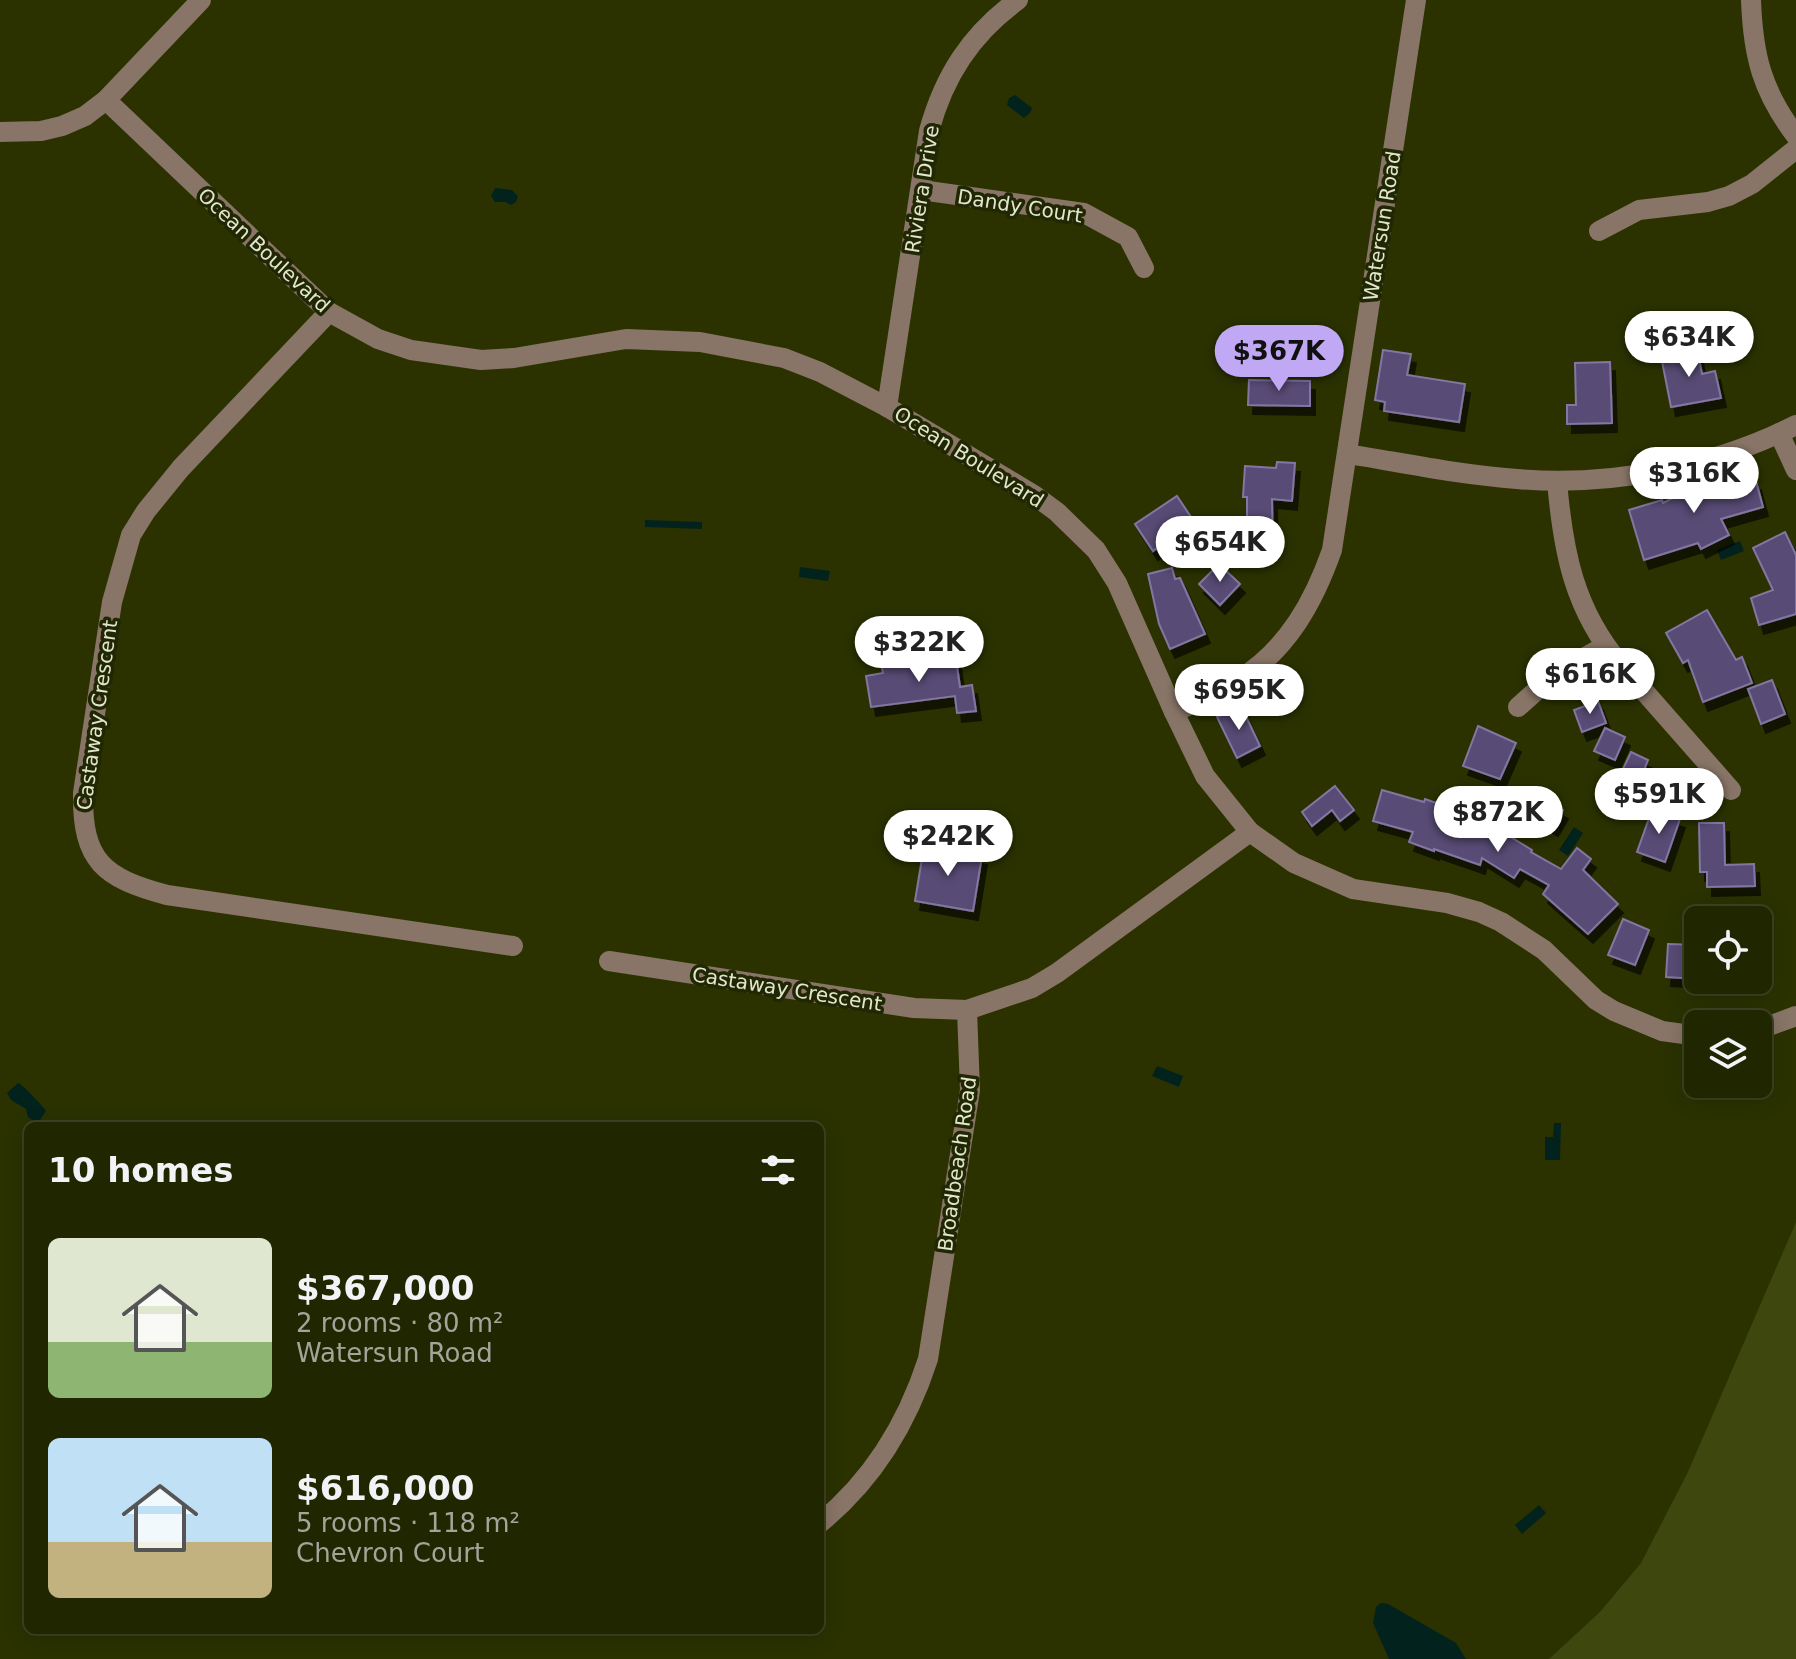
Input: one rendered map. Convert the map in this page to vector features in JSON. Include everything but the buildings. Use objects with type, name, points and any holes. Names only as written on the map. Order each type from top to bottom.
[{"type":"street","points":[[0,132],[41,131],[85,116],[106,100],[201,0]]},
{"type":"street","name":"Riviera Drive","points":[[887,407],[929,131],[942,90],[974,40],[1018,0]]},
{"type":"street","name":"Watersun Road","points":[[1174,712],[1241,679],[1280,646],[1313,599],[1332,550],[1416,0]]},
{"type":"street","points":[[1751,0],[1757,61],[1774,104],[1796,136]]},
{"type":"street","name":"Ocean Boulevard","points":[[106,100],[329,312],[350,326],[411,350],[481,360],[514,358],[626,339],[687,341],[784,358],[820,372],[887,407],[1034,495],[1057,512],[1096,550],[1117,583],[1205,776],[1250,832],[1294,863],[1353,889],[1447,903],[1501,922],[1544,950],[1587,992],[1614,1011],[1662,1031],[1684,1034]]},
{"type":"street","points":[[1599,231],[1639,210],[1708,202],[1729,196],[1752,184],[1796,149]]},
{"type":"street","name":"Dandy Court","points":[[921,190],[1084,213],[1128,237],[1144,268]]},
{"type":"street","name":"Castaway Crescent","points":[[329,312],[181,468],[131,535],[112,602],[83,793],[83,822],[90,847],[105,869],[129,885],[167,895],[513,946]]},
{"type":"street","points":[[1348,454],[1484,476],[1557,481],[1631,475],[1671,467],[1710,458],[1787,429],[1796,470]]},
{"type":"street","points":[[1557,481],[1561,532],[1570,569],[1583,606],[1605,646],[1731,790]]},
{"type":"street","points":[[1518,707],[1555,674],[1605,646]]},
{"type":"street","points":[[967,1010],[1032,988],[1057,973],[1250,832]]},
{"type":"street","name":"Castaway Crescent","points":[[609,961],[914,1008],[967,1010]]},
{"type":"street","name":"Broadbeach Road","points":[[824,1519],[880,1463],[917,1394],[928,1359],[970,1090],[967,1010]]},
{"type":"street","points":[[1772,1025],[1796,1016]]},
{"type":"green space","points":[[1796,1222],[1796,1659],[1549,1659],[1600,1612],[1641,1563],[1688,1472]]},
{"type":"water","points":[[1015,95],[1032,108],[1024,118],[1007,105],[1009,98]]},
{"type":"water","points":[[495,188],[512,190],[518,196],[516,202],[511,205],[495,202],[491,196]]},
{"type":"water","points":[[645,520],[702,522],[702,529],[645,527]]},
{"type":"water","points":[[1740,541],[1744,551],[1721,560],[1717,550]]},
{"type":"water","points":[[800,567],[830,571],[828,581],[799,577]]},
{"type":"water","points":[[989,814],[999,816],[992,848],[983,846]]},
{"type":"water","points":[[1574,827],[1583,833],[1568,856],[1559,850]]},
{"type":"water","points":[[1157,1066],[1183,1076],[1179,1087],[1152,1076]]},
{"type":"water","points":[[18,1083],[46,1111],[40,1120],[35,1122],[28,1117],[26,1109],[11,1100],[7,1093]]},
{"type":"water","points":[[1554,1123],[1561,1123],[1560,1160],[1545,1160],[1545,1137],[1553,1137]]},
{"type":"water","points":[[1539,1505],[1546,1513],[1522,1534],[1515,1525]]},
{"type":"water","points":[[1381,1603],[1388,1604],[1456,1643],[1466,1659],[1389,1659],[1373,1623],[1376,1607]]}]
